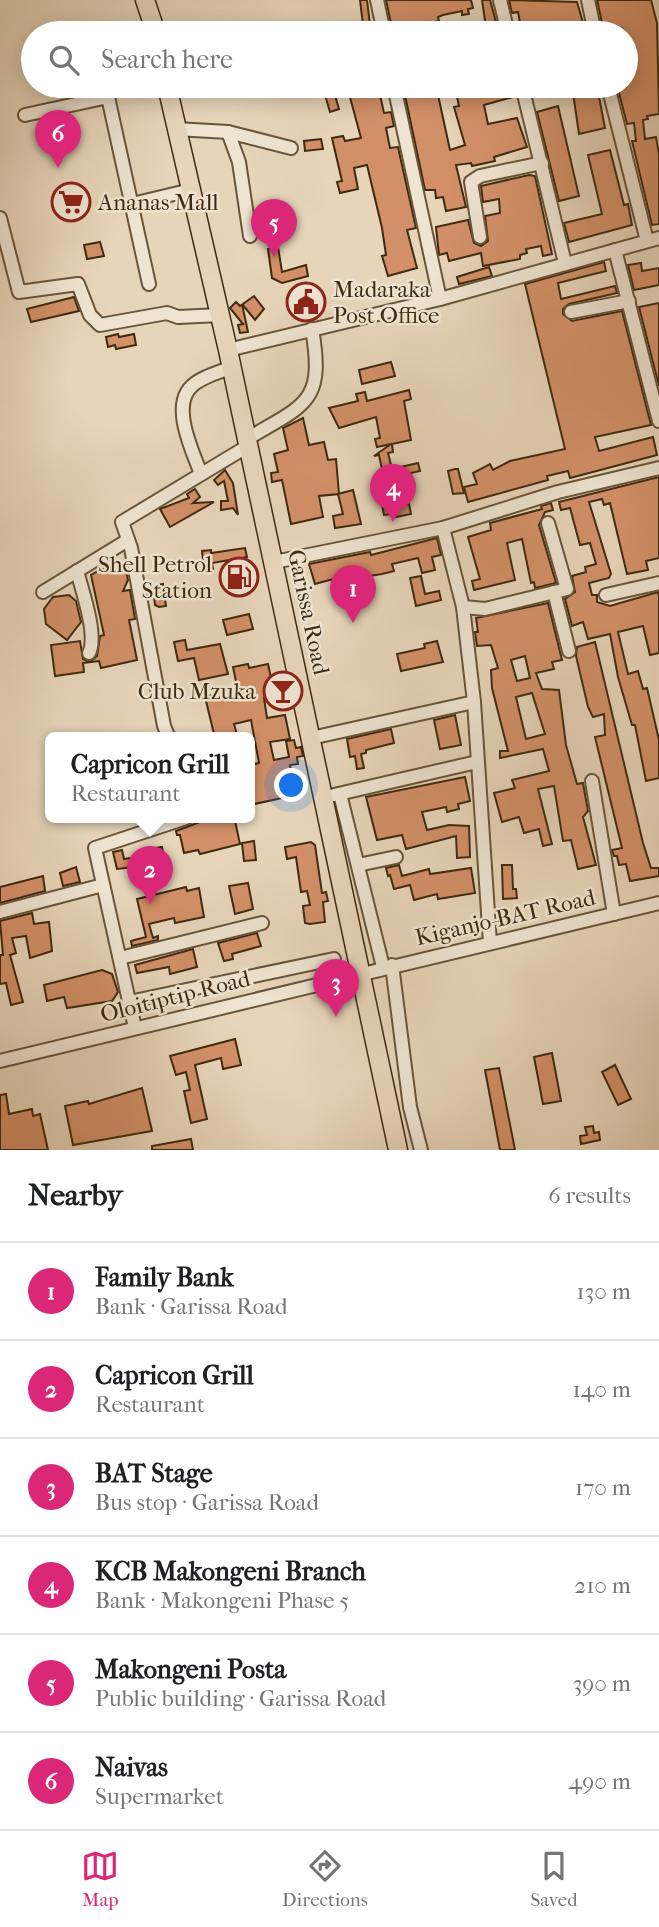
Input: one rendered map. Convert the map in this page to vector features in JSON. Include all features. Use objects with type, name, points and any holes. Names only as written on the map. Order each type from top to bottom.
[{"type":"highway","points":[[145,0],[152,21]]},
{"type":"highway","name":"Garissa Road","points":[[170,98],[230,358],[311,738],[332,796],[360,972],[398,1150]]},
{"type":"street","points":[[377,0],[381,21]]},
{"type":"street","points":[[500,0],[505,21]]},
{"type":"street","points":[[587,0],[592,21]]},
{"type":"street","points":[[25,116],[84,98]]},
{"type":"street","points":[[109,98],[149,284]]},
{"type":"street","points":[[397,98],[440,299]]},
{"type":"street","points":[[525,98],[565,263]]},
{"type":"street","points":[[201,474],[187,432],[183,404],[192,386],[230,358],[312,329],[440,299],[653,239],[612,98]]},
{"type":"street","points":[[176,129],[228,132],[291,148]]},
{"type":"street","points":[[228,132],[239,162],[250,236]]},
{"type":"street","points":[[480,237],[471,181],[480,176],[542,163]]},
{"type":"street","points":[[132,204],[191,190]]},
{"type":"street","points":[[0,218],[19,292],[78,284],[90,315],[100,325],[167,313],[178,317],[220,315]]},
{"type":"street","points":[[615,250],[659,421]]},
{"type":"street","points":[[571,312],[629,301]]},
{"type":"street","points":[[166,732],[128,540],[122,522],[201,474],[306,402],[313,392],[317,358],[312,329]]},
{"type":"street","points":[[274,562],[443,528],[558,492],[659,468]]},
{"type":"street","points":[[463,607],[485,609],[567,589],[548,523]]},
{"type":"street","points":[[443,528],[463,607],[474,702],[490,943]]},
{"type":"street","points":[[43,592],[128,540]]},
{"type":"street","points":[[77,571],[90,629],[92,647],[89,653]]},
{"type":"street","points":[[606,596],[659,583]]},
{"type":"street","points":[[554,592],[569,651]]},
{"type":"street","points":[[311,738],[474,702]]},
{"type":"street","points":[[421,1150],[410,1107],[388,966],[358,865],[332,796],[477,762]]},
{"type":"street","points":[[592,781],[614,914]]},
{"type":"street","points":[[135,1028],[95,848],[171,823]]},
{"type":"street","points":[[358,865],[397,857]]},
{"type":"street","points":[[0,912],[103,885]]},
{"type":"street","name":"Kiganjo-BAT Road","points":[[360,972],[659,903]]},
{"type":"street","points":[[120,958],[262,923]]},
{"type":"street","points":[[130,1002],[334,959]]},
{"type":"street","points":[[303,965],[307,985]]},
{"type":"street","name":"Oloitiptip Road","points":[[0,1061],[360,972]]},
{"type":"building","points":[[360,0],[367,0],[370,21],[363,21]]},
{"type":"building","points":[[386,0],[471,0],[473,8],[468,9],[469,14],[462,15],[462,11],[443,15],[438,17],[439,21],[390,21]]},
{"type":"building","points":[[482,0],[490,0],[496,21],[485,21]]},
{"type":"building","points":[[509,0],[577,2],[583,21],[520,21],[518,12],[512,13]]},
{"type":"building","points":[[597,0],[651,0],[657,23],[659,114],[647,116],[648,119],[643,120],[645,139],[656,137],[659,154],[659,224],[652,225],[632,141],[636,141],[634,123],[627,124],[620,98],[638,98],[638,21],[602,21]]},
{"type":"building","points":[[326,98],[336,98],[339,109],[330,112]]},
{"type":"building","points":[[350,98],[381,98],[384,113],[391,112],[394,126],[386,128],[390,148],[398,147],[416,228],[407,230],[417,268],[388,276],[382,256],[386,255],[382,228],[367,165],[354,168],[358,189],[340,193],[337,182],[342,181],[332,138],[343,136],[345,141],[361,138]]},
{"type":"building","points":[[406,98],[439,98],[450,150],[465,145],[454,107],[459,106],[457,98],[509,98],[484,105],[488,124],[517,118],[527,147],[494,157],[495,161],[472,166],[471,163],[456,165],[466,207],[446,211],[443,197],[436,198],[435,190],[425,190]]},
{"type":"building","points":[[574,98],[599,98],[605,128],[579,134]]},
{"type":"building","points":[[558,106],[579,196],[559,201],[537,112]]},
{"type":"building","points":[[321,139],[323,149],[305,151],[304,141]]},
{"type":"building","points":[[610,150],[632,225],[569,242],[564,223],[602,214],[588,155]]},
{"type":"building","points":[[535,176],[552,254],[543,256],[541,246],[526,249],[527,253],[520,255],[520,259],[483,266],[481,253],[449,261],[447,253],[439,255],[436,227],[468,220],[474,243],[481,246],[488,241],[485,216],[500,213],[499,199],[483,202],[481,186]]},
{"type":"building","points":[[100,242],[104,256],[87,259],[84,245]]},
{"type":"building","points":[[278,247],[282,272],[306,265],[308,276],[282,283],[272,278],[268,249]]},
{"type":"building","points":[[604,262],[606,271],[558,283],[561,299],[615,286],[617,293],[569,304],[563,309],[563,314],[572,321],[622,311],[651,425],[595,437],[599,451],[653,437],[657,455],[570,478],[568,471],[547,476],[548,480],[468,502],[464,487],[477,484],[473,473],[490,464],[493,470],[510,461],[565,449],[525,284]]},
{"type":"building","points":[[641,263],[642,271],[659,268],[659,285],[634,290],[628,265]]},
{"type":"building","points":[[489,267],[492,276],[459,284],[457,277]]},
{"type":"building","points":[[254,296],[264,309],[255,320],[242,304]]},
{"type":"building","points":[[74,297],[79,311],[31,322],[27,309]]},
{"type":"building","points":[[236,302],[240,306],[242,304],[248,332],[240,333],[238,325],[243,324],[230,308]]},
{"type":"building","points":[[659,303],[659,386],[639,307]]},
{"type":"building","points":[[118,334],[119,337],[134,334],[136,345],[116,349],[115,345],[108,347],[106,337]]},
{"type":"building","points":[[391,362],[395,376],[362,384],[359,370]]},
{"type":"building","points":[[409,390],[411,399],[404,401],[411,440],[392,444],[393,452],[388,453],[392,469],[418,463],[420,471],[384,479],[379,455],[374,456],[391,444],[377,447],[375,439],[380,438],[376,417],[339,428],[329,408],[358,401],[356,394],[365,392],[367,401]]},
{"type":"building","points":[[303,418],[309,445],[324,442],[328,460],[336,459],[339,494],[319,496],[323,517],[291,524],[282,480],[272,482],[271,473],[278,472],[274,454],[288,450],[283,428]]},
{"type":"building","points":[[458,469],[464,493],[453,494],[448,471]]},
{"type":"building","points":[[225,470],[233,483],[238,515],[233,508],[221,510],[221,501],[228,501],[224,481],[218,485],[214,480]]},
{"type":"building","points":[[659,477],[659,558],[646,561],[648,570],[627,574],[610,503],[604,505],[602,499],[589,502],[611,574],[609,578],[589,583],[592,595],[597,595],[597,602],[610,606],[658,592],[659,596],[659,653],[650,655],[643,626],[618,632],[628,674],[638,671],[643,689],[647,688],[659,740],[659,778],[646,781],[635,725],[632,725],[618,677],[610,634],[588,639],[583,622],[572,626],[565,599],[575,592],[572,576],[586,572],[585,567],[596,564],[590,543],[580,545],[570,508],[561,510],[559,502]]},
{"type":"building","points":[[195,489],[200,497],[193,503],[214,502],[170,527],[160,509],[189,498],[187,494]]},
{"type":"building","points":[[387,489],[393,514],[384,515],[379,490]]},
{"type":"building","points":[[353,490],[361,524],[335,528],[333,516],[343,514],[338,494]]},
{"type":"building","points":[[551,503],[553,510],[545,512],[539,525],[556,583],[535,588],[534,582],[531,583],[522,539],[507,543],[515,580],[474,590],[472,581],[480,579],[468,537],[491,530],[490,523],[542,509],[541,506]]},
{"type":"building","points":[[409,504],[411,514],[396,517],[394,507]]},
{"type":"building","points":[[437,538],[441,555],[432,557],[435,570],[422,573],[418,558],[392,564],[394,571],[338,581],[337,578],[315,584],[309,564],[370,552],[371,555]]},
{"type":"building","points":[[245,548],[247,557],[212,563],[213,569],[204,569],[202,551],[211,550],[211,553]]},
{"type":"building","points":[[117,560],[125,566],[128,580],[123,591],[130,590],[135,619],[129,620],[137,660],[101,668],[99,661],[83,663],[84,672],[55,676],[51,645],[80,641],[83,659],[90,662],[97,656],[100,636],[104,635],[91,575]]},
{"type":"building","points":[[421,576],[425,594],[439,591],[441,600],[416,606],[410,578]]},
{"type":"building","points":[[163,584],[166,606],[159,607],[155,605],[154,596],[158,596],[157,585]]},
{"type":"building","points":[[69,595],[76,601],[81,622],[67,640],[46,624],[44,609],[53,597]]},
{"type":"building","points":[[548,603],[562,660],[552,662],[554,669],[536,673],[542,689],[559,690],[566,745],[577,784],[583,783],[588,811],[583,817],[596,865],[578,869],[571,840],[563,841],[554,786],[538,789],[552,844],[543,846],[539,829],[524,833],[519,817],[502,822],[494,793],[515,788],[512,780],[549,771],[543,749],[500,758],[500,751],[508,751],[492,688],[491,670],[498,668],[491,645],[477,646],[476,618]],"holes":[[[525,656],[530,678],[517,681],[511,660]],[[532,693],[545,734],[526,739],[516,697]]]},
{"type":"building","points":[[249,614],[253,629],[227,635],[223,620]]},
{"type":"building","points":[[185,640],[187,650],[220,644],[228,674],[199,680],[194,658],[178,661],[174,642]]},
{"type":"building","points":[[437,641],[443,662],[401,671],[397,654],[425,648],[424,644]]},
{"type":"building","points":[[595,642],[643,843],[651,868],[659,868],[659,876],[630,881],[626,864],[619,865],[612,850],[622,848],[595,737],[605,735],[604,714],[593,717],[588,707],[576,656],[577,647]]},
{"type":"building","points":[[248,664],[249,668],[268,664],[275,696],[264,698],[267,718],[285,715],[290,739],[270,742],[274,760],[289,757],[286,741],[294,740],[296,748],[301,747],[303,756],[297,757],[298,764],[290,765],[296,795],[255,804],[255,764],[259,763],[251,720],[234,724],[236,732],[214,732],[206,701],[208,696],[238,691],[233,667]]},
{"type":"building","points":[[455,715],[461,745],[440,749],[434,720]]},
{"type":"building","points":[[391,729],[394,743],[366,750],[366,753],[361,754],[364,768],[357,769],[355,756],[350,757],[347,739]]},
{"type":"building","points":[[465,777],[470,801],[458,804],[459,809],[447,812],[446,807],[422,812],[427,830],[449,825],[469,826],[470,857],[457,858],[456,836],[406,849],[402,835],[377,840],[366,797]]},
{"type":"building","points":[[197,823],[235,823],[240,844],[200,854],[198,850],[184,853],[180,835],[177,835],[176,831]]},
{"type":"building","points":[[254,841],[256,860],[244,861],[242,843]]},
{"type":"building","points":[[311,842],[315,845],[322,893],[326,892],[328,901],[323,902],[325,922],[310,924],[305,923],[303,906],[310,905],[307,891],[301,892],[296,857],[287,859],[285,847]]},
{"type":"building","points":[[162,847],[168,876],[155,879],[152,865],[117,869],[113,852],[122,850],[124,859],[150,855],[149,849]]},
{"type":"building","points":[[399,865],[402,876],[429,869],[430,874],[471,868],[475,893],[438,899],[437,894],[414,900],[410,885],[394,889],[390,875],[388,876],[386,868]]},
{"type":"building","points":[[502,865],[512,865],[513,889],[516,889],[517,898],[503,899]]},
{"type":"building","points":[[76,867],[80,882],[63,886],[60,873]]},
{"type":"building","points":[[43,876],[45,891],[0,903],[0,887]]},
{"type":"building","points":[[248,883],[253,909],[235,914],[229,886]]},
{"type":"building","points":[[186,887],[187,891],[199,888],[204,917],[175,923],[174,918],[149,924],[153,938],[158,936],[158,940],[132,946],[131,941],[146,937],[137,899]]},
{"type":"building","points":[[32,913],[34,924],[49,922],[52,951],[30,958],[26,936],[12,938],[16,953],[10,955],[23,1002],[11,1005],[6,983],[0,984],[0,955],[3,955],[0,921]]},
{"type":"building","points":[[257,933],[261,946],[232,954],[233,959],[224,961],[218,943]]},
{"type":"building","points":[[193,949],[197,967],[170,974],[169,967],[137,973],[135,965]]},
{"type":"building","points":[[102,970],[112,974],[118,992],[112,1001],[67,1008],[64,997],[47,1001],[44,985]]},
{"type":"building","points":[[235,1039],[241,1065],[223,1069],[221,1058],[195,1065],[207,1119],[191,1123],[184,1091],[190,1090],[186,1072],[176,1075],[170,1056]]},
{"type":"building","points":[[552,1053],[561,1101],[543,1104],[534,1057]]},
{"type":"building","points":[[615,1065],[631,1099],[618,1105],[602,1072]]},
{"type":"building","points":[[499,1068],[515,1150],[500,1150],[485,1070]]},
{"type":"building","points":[[142,1088],[152,1131],[73,1145],[65,1106],[88,1101],[89,1104]]},
{"type":"building","points":[[6,1094],[9,1114],[32,1109],[33,1116],[40,1114],[48,1150],[0,1150],[0,1095]]},
{"type":"building","points":[[593,1126],[594,1133],[599,1132],[600,1140],[581,1144],[580,1136],[587,1135],[585,1127]]},
{"type":"building","points":[[191,1139],[193,1150],[152,1150],[152,1146]]},
{"type":"place","name":"Naivas","points":[[58,168]]},
{"type":"place","name":"Ananas Mall","points":[[71,202]]},
{"type":"place","name":"Makongeni Posta","points":[[274,257]]},
{"type":"place","name":"Madaraka Post Office","points":[[306,302]]},
{"type":"place","name":"KCB Makongeni Branch","points":[[393,522]]},
{"type":"place","name":"Shell Petrol Station","points":[[239,577]]},
{"type":"place","name":"Family Bank","points":[[353,623]]},
{"type":"place","name":"Club Mzuka","points":[[283,691]]},
{"type":"place","name":"Capricon Grill","points":[[150,904]]},
{"type":"place","name":"BAT Stage","points":[[336,1017]]}]
